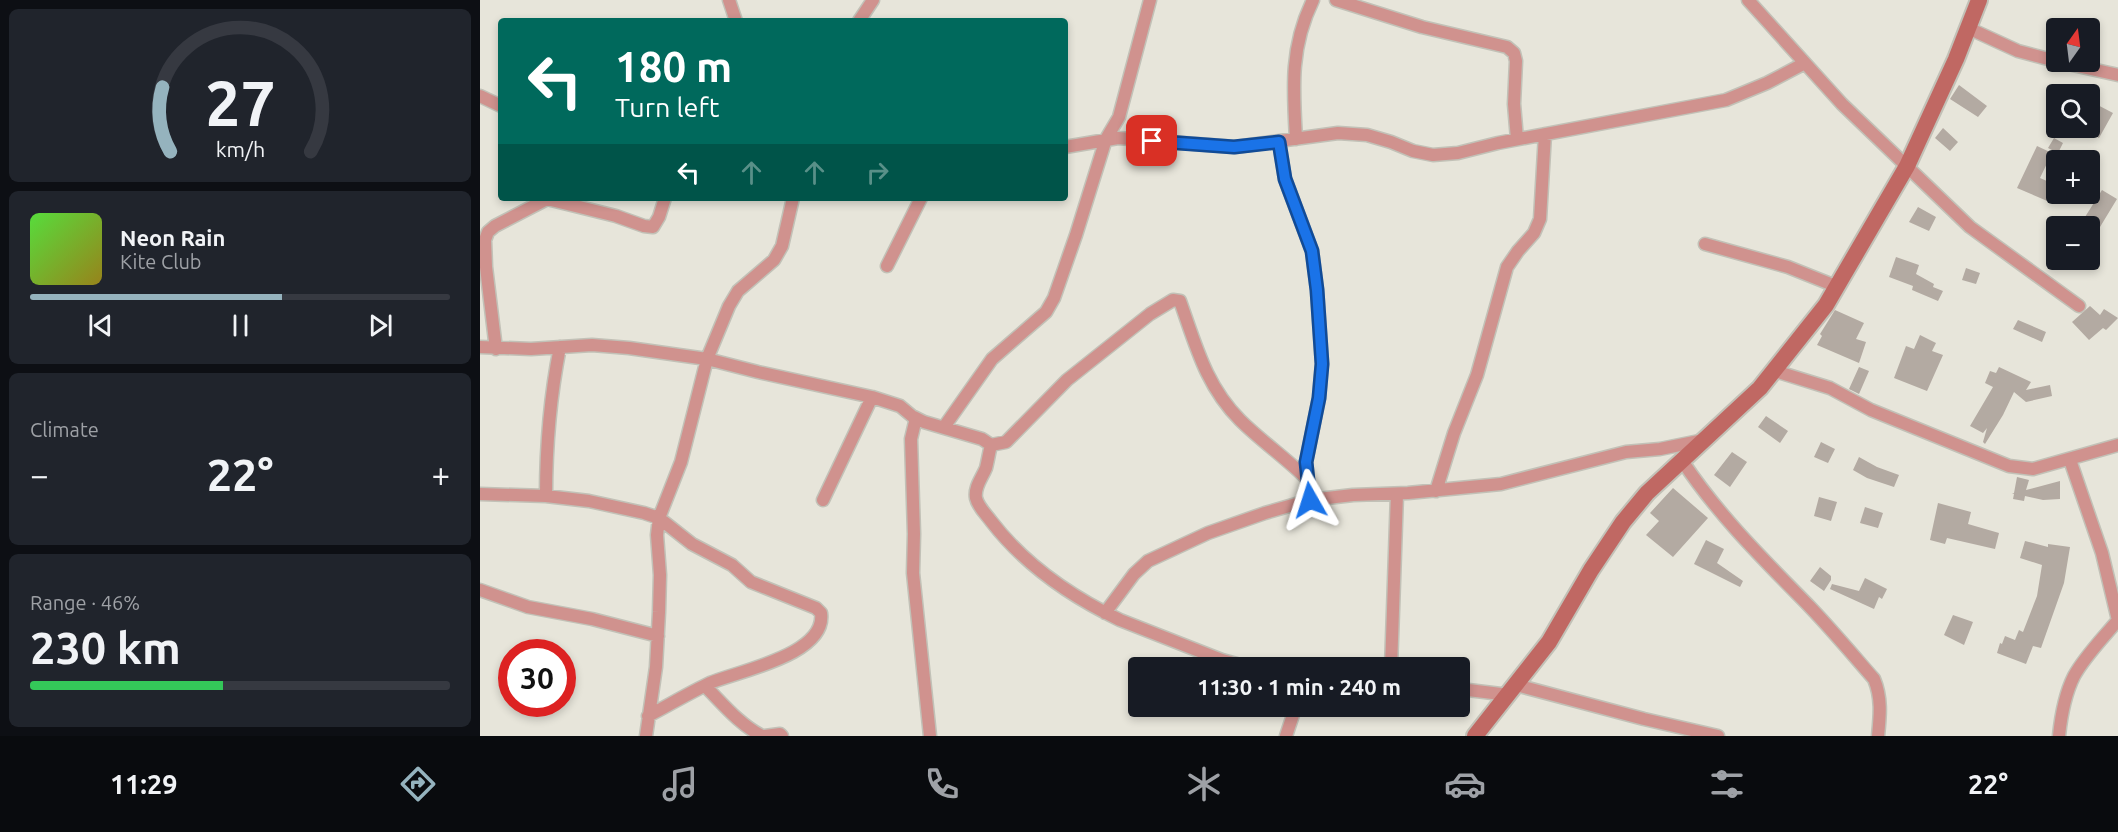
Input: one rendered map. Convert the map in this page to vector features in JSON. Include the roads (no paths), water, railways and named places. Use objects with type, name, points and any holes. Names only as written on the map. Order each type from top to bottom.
[{"type":"street","points":[[729,0],[735,18]]},
{"type":"street","points":[[860,18],[873,0]]},
{"type":"street","points":[[944,427],[992,359],[1011,340],[1038,319],[1050,305],[1061,282],[1106,140],[1119,117],[1150,0]]},
{"type":"street","points":[[1296,139],[1293,71],[1300,38],[1313,0]]},
{"type":"street","points":[[1336,0],[1422,27],[1507,47],[1514,53],[1516,61],[1514,104],[1517,139]]},
{"type":"street","points":[[1749,0],[1842,104],[1970,227],[2079,306]]},
{"type":"street","points":[[1474,736],[1549,642],[1591,570],[1623,522],[1647,493],[1683,462],[1775,371],[1838,287],[1907,166],[1956,59],[1979,0]]},
{"type":"street","points":[[1968,28],[2018,51],[2046,58]]},
{"type":"street","points":[[1068,146],[1106,140],[1134,139],[1234,147],[1338,133],[1367,135],[1413,151],[1433,155],[1458,153],[1517,139],[1726,100],[1767,83],[1805,63]]},
{"type":"street","points":[[2100,71],[2118,75]]},
{"type":"street","points":[[480,96],[498,105]]},
{"type":"street","points":[[1436,490],[1454,434],[1477,375],[1508,267],[1534,233],[1540,219],[1545,134]]},
{"type":"street","points":[[1279,142],[1285,179],[1312,251],[1318,309],[1322,364],[1319,398],[1306,462],[1310,500]]},
{"type":"street","points":[[496,349],[485,240],[488,232],[495,226],[543,201]]},
{"type":"street","points":[[555,201],[649,227],[657,222],[664,201]]},
{"type":"street","points":[[646,736],[658,636],[660,575],[658,518],[681,462],[707,359],[729,306],[738,291],[774,260],[782,246],[792,201]]},
{"type":"street","points":[[887,266],[920,201]]},
{"type":"street","points":[[1705,244],[1788,267],[1838,287]]},
{"type":"street","points":[[480,347],[531,349],[592,345],[707,359],[872,397],[900,406],[916,418],[982,439],[991,445],[1006,442],[1067,380],[1150,315],[1177,299],[1180,301],[1204,370],[1218,394],[1239,419],[1307,479]]},
{"type":"street","points":[[546,496],[549,414],[560,347]]},
{"type":"street","points":[[1775,371],[1830,388],[1870,410],[2009,466],[2033,469],[2118,445]]},
{"type":"street","points":[[823,500],[872,397]]},
{"type":"street","points":[[916,418],[911,439],[913,573],[930,736]]},
{"type":"street","points":[[1104,613],[1134,574],[1148,561],[1208,533],[1310,500],[1501,484],[1616,454],[1660,449],[1707,439]]},
{"type":"street","points":[[991,445],[985,470],[976,489],[976,498],[981,508],[1019,552],[1052,579],[1104,613],[1214,657]]},
{"type":"street","points":[[2059,736],[2061,720],[2074,677],[2085,659],[2118,620],[2102,553],[2070,460]]},
{"type":"street","points":[[1683,462],[1731,526],[1874,679],[1879,689],[1881,705],[1878,736]]},
{"type":"street","points":[[480,494],[546,496],[589,501],[658,518],[692,544],[732,566],[751,582],[821,613],[821,624],[816,632],[803,645],[786,656],[705,686],[648,716]]},
{"type":"street","points":[[1391,657],[1397,494]]},
{"type":"street","points":[[480,590],[528,608],[592,619],[658,636]]},
{"type":"street","points":[[705,686],[732,715],[764,736],[780,734],[783,736]]},
{"type":"street","points":[[1470,690],[1484,692],[1512,690],[1718,736]]},
{"type":"street","points":[[1484,692],[1494,713]]},
{"type":"street","points":[[1286,736],[1292,717]]}]
